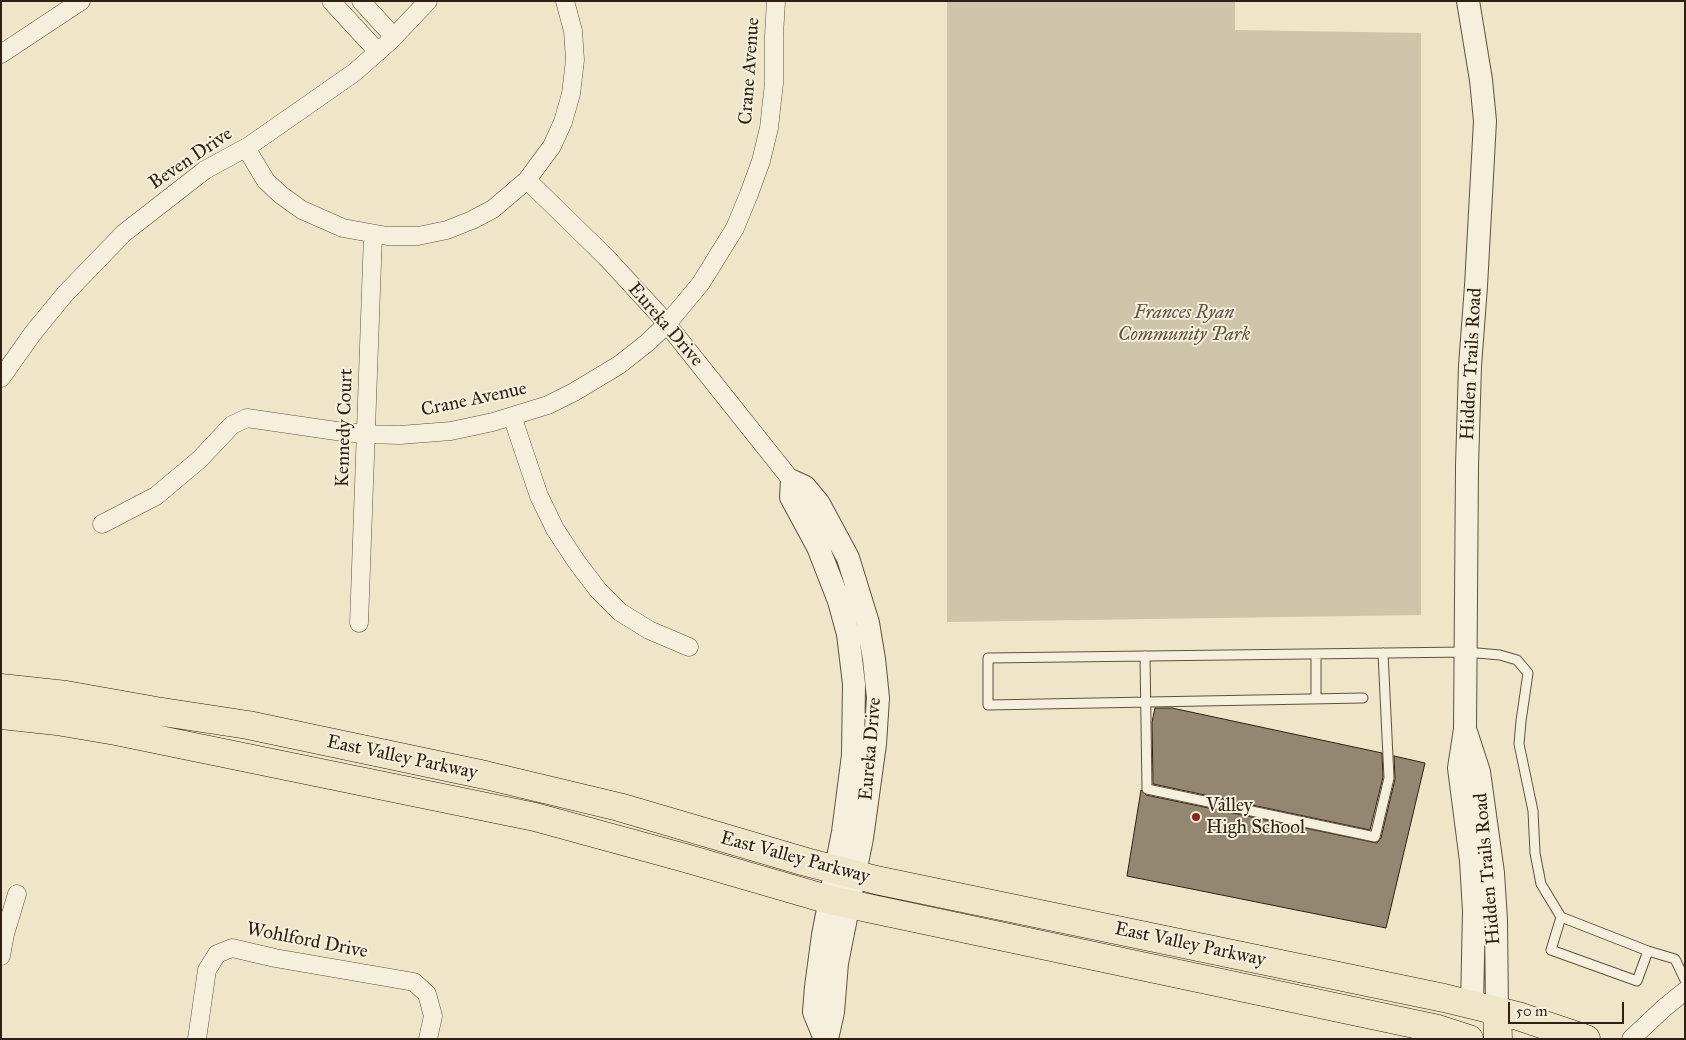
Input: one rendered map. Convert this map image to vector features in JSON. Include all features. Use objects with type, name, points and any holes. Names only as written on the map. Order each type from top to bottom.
[{"type":"main road","name":"East Valley Parkway","points":[[1,688],[66,695],[156,712],[248,725],[485,775],[619,806],[845,872],[1485,1008],[1586,1039]]},
{"type":"main road","name":"East Valley Parkway","points":[[1,715],[57,721],[116,731],[535,817],[840,903],[1438,1029],[1470,1039]]},
{"type":"main road","points":[[1470,1039],[1485,1008]]},
{"type":"main road","points":[[1485,1008],[1498,1039]]},
{"type":"street","points":[[1,54],[81,1]]},
{"type":"street","points":[[331,1],[378,52]]},
{"type":"street","points":[[361,1],[394,37]]},
{"type":"street","name":"Beven Drive","points":[[1,378],[33,333],[65,294],[124,234],[205,170],[246,148],[355,72],[394,37],[428,1]]},
{"type":"street","points":[[246,148],[266,181],[302,210],[343,228],[373,235],[418,236],[447,230],[472,220],[493,209],[527,180],[552,146],[563,122],[571,94],[575,60],[573,31],[566,1]]},
{"type":"street","name":"Crane Avenue","points":[[102,524],[156,496],[200,459],[232,425],[247,418],[366,434],[424,434],[460,429],[512,416],[548,404],[619,365],[667,324],[701,283],[731,235],[749,194],[761,161],[769,128],[774,83],[776,1]]},
{"type":"street","name":"Hidden Trails Road","points":[[1468,1],[1481,80],[1485,121],[1470,366],[1467,466],[1466,729],[1459,768],[1471,860],[1474,911],[1485,1008]]},
{"type":"street","name":"Eureka Drive","points":[[527,180],[606,257],[667,324],[792,481],[791,497],[818,547],[839,601],[848,634],[852,660],[853,755],[843,832],[845,872],[840,903],[819,964],[814,1012],[826,1039]]},
{"type":"street","name":"Kennedy Court","points":[[359,623],[373,235]]},
{"type":"street","points":[[512,416],[539,496],[556,530],[598,590],[620,612],[649,630],[689,648]]},
{"type":"street","points":[[1,956],[5,934],[17,894]]},
{"type":"street","name":"Wohlford Drive","points":[[197,1039],[207,970],[217,954],[232,948],[276,958],[414,982],[427,994],[433,1016],[428,1039]]},
{"type":"street","points":[[1631,1039],[1664,1008],[1685,992]]},
{"type":"lane","points":[[1363,698],[988,705],[988,658],[1466,652],[1500,655],[1517,660],[1528,673],[1519,744],[1533,811],[1535,853],[1541,884],[1561,917],[1648,951],[1675,959],[1685,980]]},
{"type":"lane","points":[[1145,656],[1147,789],[1375,837],[1389,778],[1383,653]]},
{"type":"lane","points":[[1316,654],[1316,699]]},
{"type":"lane","points":[[1561,917],[1551,950],[1637,981],[1648,951]]},
{"type":"green space","name":"Frances Ryan Community Park","points":[[947,1],[1235,1],[1235,30],[1421,33],[1421,615],[947,622]]},
{"type":"building","points":[[1155,708],[1172,708],[1382,753],[1383,777],[1370,830],[1153,784],[1152,722]]},
{"type":"building","points":[[1394,756],[1425,763],[1386,928],[1127,876],[1141,790],[1146,795],[1377,843],[1381,838],[1395,779]]},
{"type":"place","name":"Valley High School","points":[[1196,817]]}]
